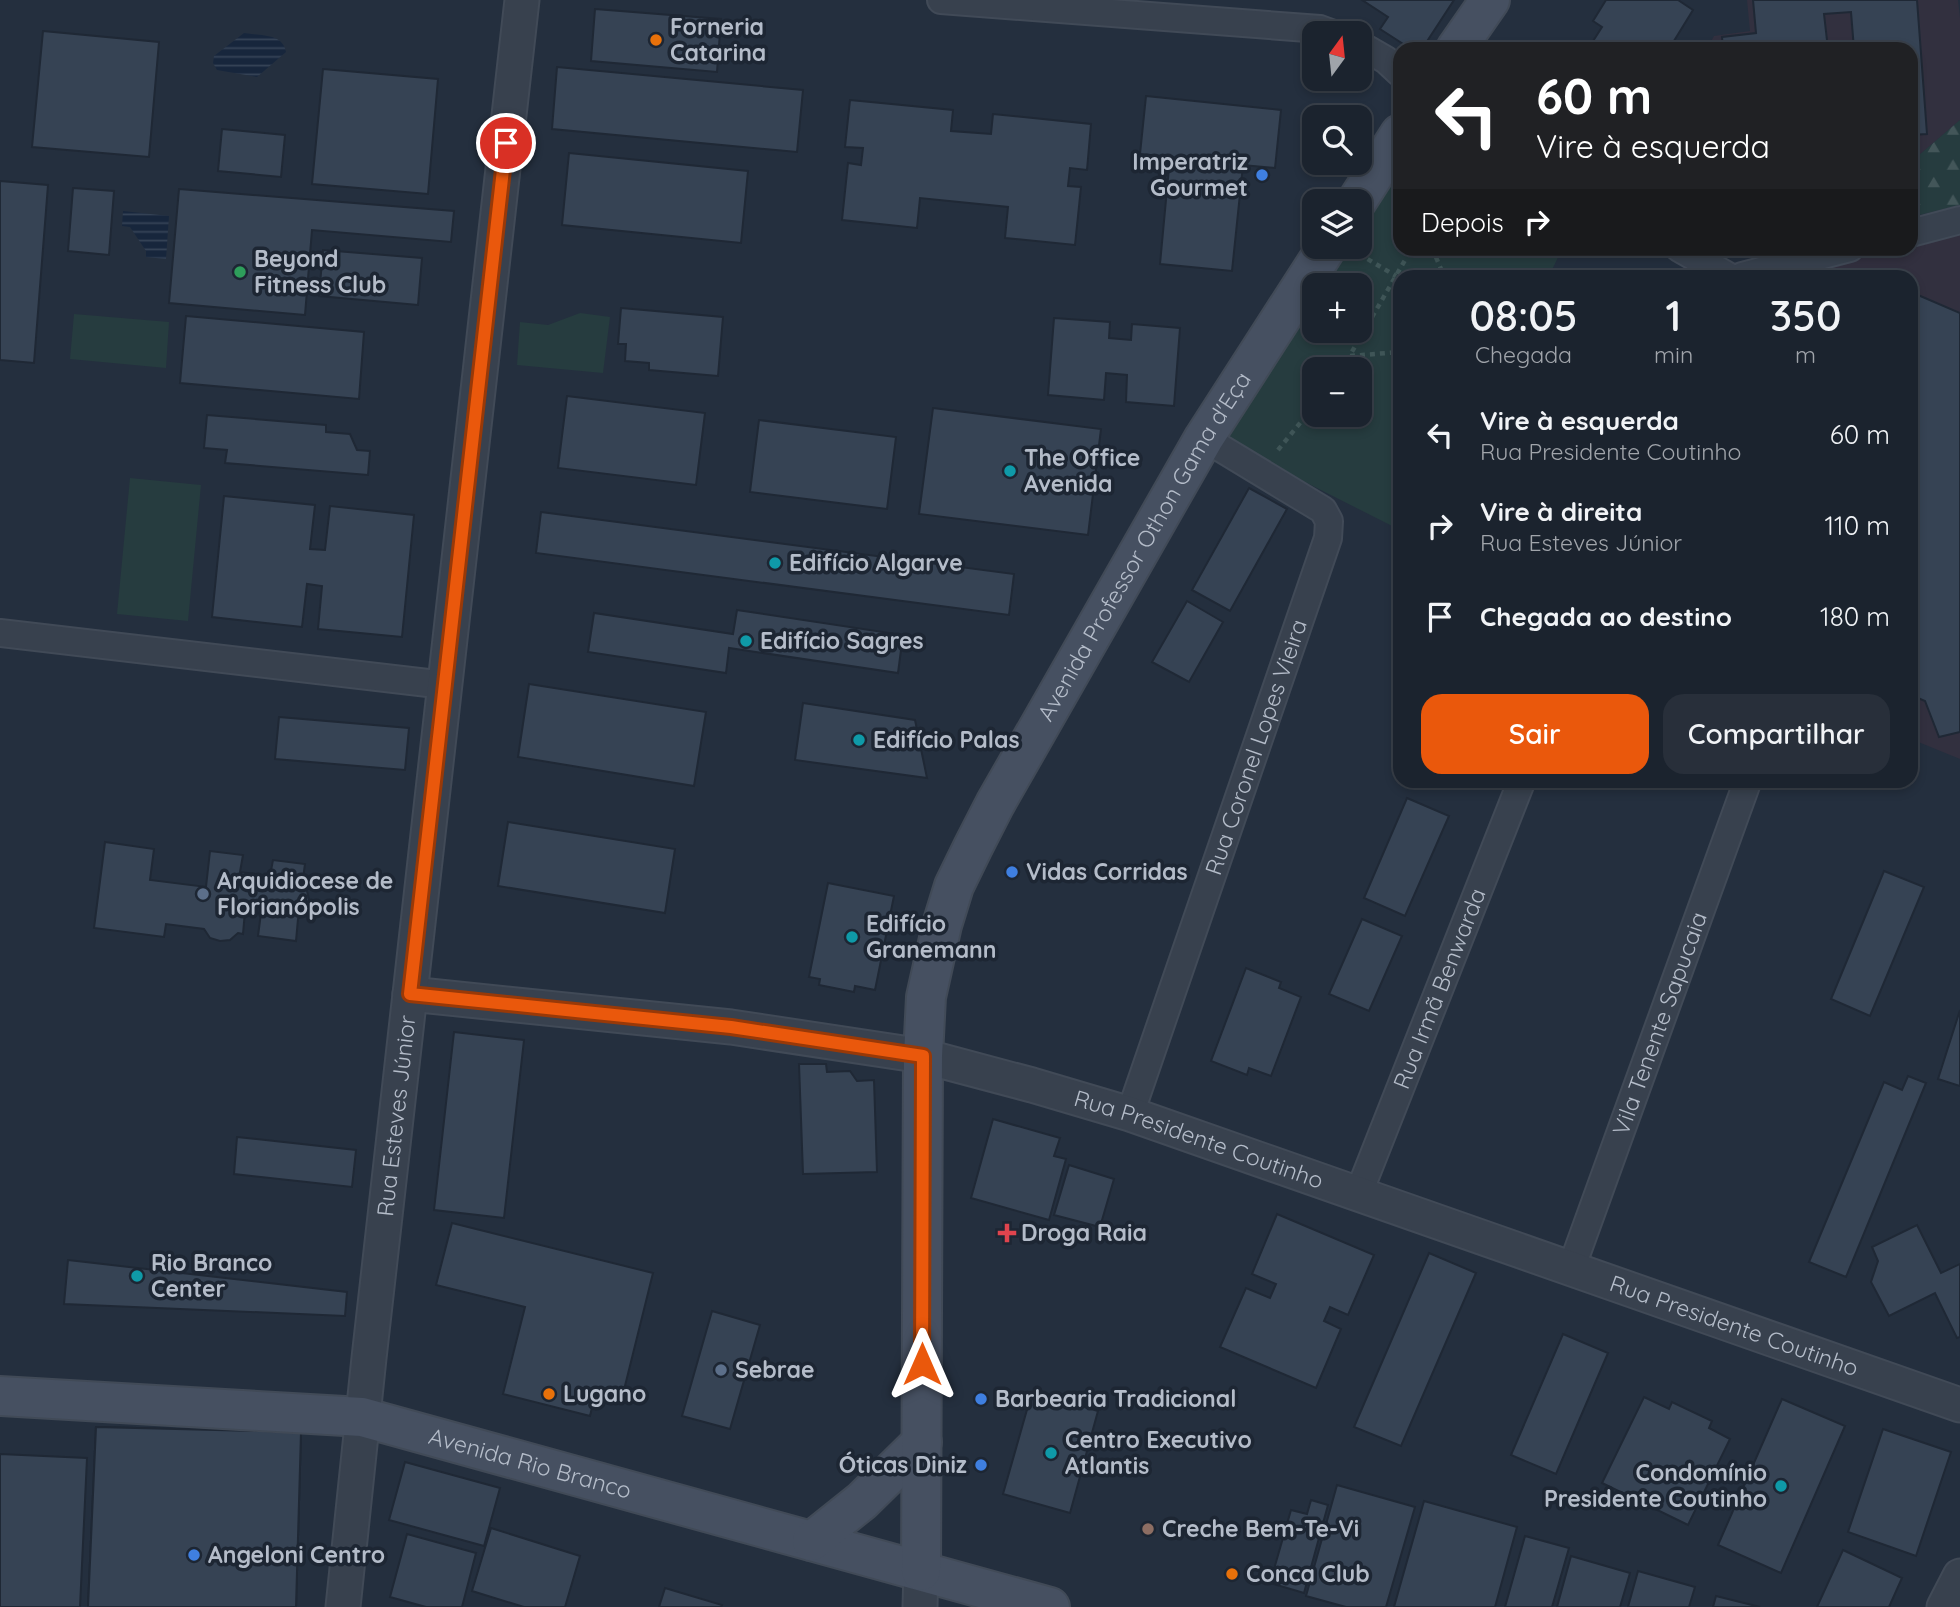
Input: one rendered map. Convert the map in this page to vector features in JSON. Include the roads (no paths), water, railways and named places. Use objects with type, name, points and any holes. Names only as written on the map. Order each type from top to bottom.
[{"type":"main road","points":[[1461,42],[1489,0]]},
{"type":"main road","points":[[1365,189],[1393,145]]},
{"type":"main road","name":"Avenida Professor Othon Gama d'Eça","points":[[921,1589],[923,1056],[926,997],[954,886],[995,804],[1204,438],[1335,259]]},
{"type":"main road","name":"Avenida Rio Branco","points":[[0,1396],[362,1417],[812,1541],[921,1589],[1050,1607]]},
{"type":"main road","points":[[812,1541],[862,1501],[922,1442]]},
{"type":"street","name":"Rua Esteves Júnior","points":[[343,1607],[362,1417],[522,0]]},
{"type":"street","points":[[941,0],[1302,28]]},
{"type":"street","points":[[1372,51],[1393,66]]},
{"type":"street","points":[[1918,231],[1960,220]]},
{"type":"street","points":[[1693,256],[1718,270]]},
{"type":"street","points":[[1765,270],[1819,256]]},
{"type":"street","name":"Rua Coronel Lopes Vieira","points":[[1130,1114],[1328,538],[1329,522],[1323,510],[1204,438]]},
{"type":"street","points":[[0,633],[444,685]]},
{"type":"street","name":"Rua Irmã Benwarda","points":[[1358,1195],[1519,788]]},
{"type":"street","name":"Vila Tenente Sapucaia","points":[[1571,1269],[1745,788]]},
{"type":"street","name":"Rua Presidente Coutinho","points":[[410,994],[731,1027],[923,1056],[1130,1114],[1960,1405]]},
{"type":"street","points":[[1944,1607],[1960,1576]]},
{"type":"water","points":[[244,33],[276,38],[286,52],[257,77],[217,70],[213,63],[214,56]]},
{"type":"water","points":[[123,211],[169,216],[166,259],[146,257],[146,251],[130,227],[122,226]]},
{"type":"place","name":"Forneria Catarina","points":[[656,40]]},
{"type":"place","name":"Imperatriz Gourmet","points":[[1262,175]]},
{"type":"place","name":"Beyond Fitness Club","points":[[240,272]]},
{"type":"place","name":"The Office Avenida","points":[[1010,471]]},
{"type":"place","name":"Edifício Algarve","points":[[775,563]]},
{"type":"place","name":"Edifício Sagres","points":[[746,641]]},
{"type":"place","name":"Edifício Palas","points":[[859,740]]},
{"type":"place","name":"Vidas Corridas","points":[[1012,872]]},
{"type":"place","name":"Arquidiocese de Florianópolis","points":[[203,894]]},
{"type":"place","name":"Edifício Granemann","points":[[852,937]]},
{"type":"place","name":"Droga Raia","points":[[1007,1233]]},
{"type":"place","name":"Rio Branco Center","points":[[137,1276]]},
{"type":"place","name":"Sebrae","points":[[721,1370]]},
{"type":"place","name":"Lugano","points":[[549,1394]]},
{"type":"place","name":"Barbearia Tradicional","points":[[981,1399]]},
{"type":"place","name":"Centro Executivo Atlantis","points":[[1051,1453]]},
{"type":"place","name":"Óticas Diniz","points":[[981,1465]]},
{"type":"place","name":"Condomínio Presidente Coutinho","points":[[1781,1486]]},
{"type":"place","name":"Creche Bem-Te-Vi","points":[[1148,1529]]},
{"type":"place","name":"Angeloni Centro","points":[[194,1555]]},
{"type":"place","name":"Conca Club","points":[[1232,1574]]}]
